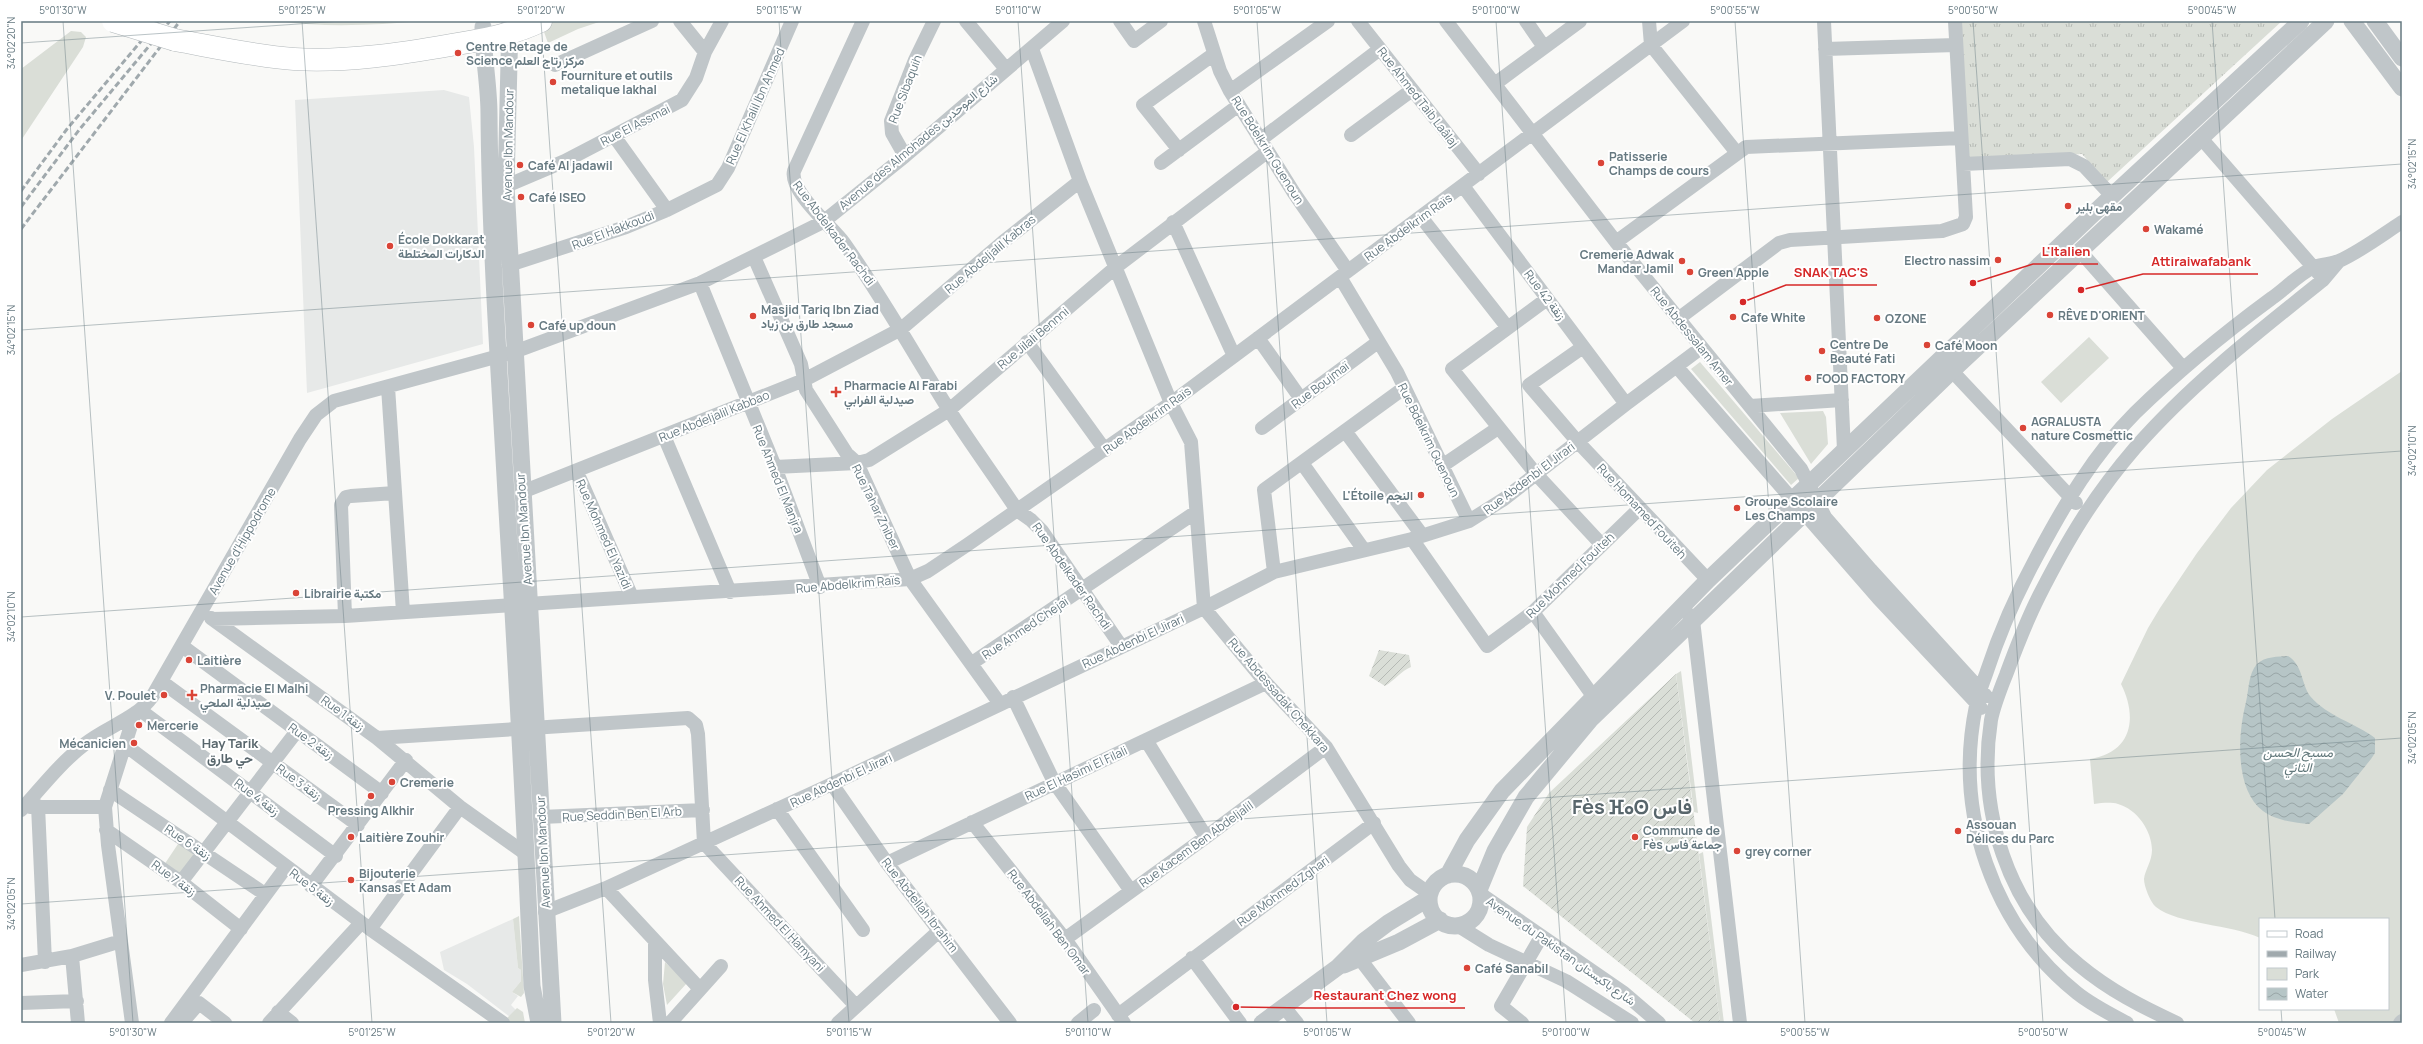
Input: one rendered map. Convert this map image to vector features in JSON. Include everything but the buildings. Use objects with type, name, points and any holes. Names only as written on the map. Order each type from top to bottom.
[{"type":"main road","points":[[113,21],[181,34],[254,55],[295,59],[342,58],[418,51],[485,29],[541,21]]},
{"type":"main road","points":[[163,21],[181,34]]},
{"type":"street","points":[[555,65],[652,21]]},
{"type":"street","points":[[680,21],[705,52]]},
{"type":"street","name":"Rue El Assmai","points":[[506,186],[614,136],[682,100],[696,78],[705,52],[722,21]]},
{"type":"street","name":"Rue El Khalil Ibn Ahmed","points":[[714,188],[728,168],[792,21]]},
{"type":"street","name":"Rue Sibaquih","points":[[905,156],[892,133],[891,121],[915,60],[934,21]]},
{"type":"street","points":[[966,21],[1006,69]]},
{"type":"street","name":"Avenue des Almohades شارع الموحدين","points":[[514,352],[700,283],[823,222],[905,156],[1063,21]]},
{"type":"street","points":[[1120,21],[1134,41],[1161,21]]},
{"type":"street","name":"Rue Bdelkrim Guenoun","points":[[1204,21],[1214,54],[1230,91],[1344,274],[1378,342],[1404,388],[1469,521]]},
{"type":"street","name":"Rue Ahmed Taib Laâlaj","points":[[1358,21],[1479,174]]},
{"type":"street","name":"Rue Abdessalam Amer","points":[[1446,21],[1496,83],[1532,134],[1616,242],[1801,469],[1825,517],[1979,696]]},
{"type":"street","points":[[1526,21],[1544,47]]},
{"type":"street","points":[[1496,83],[1580,21]]},
{"type":"street","points":[[1650,21],[1651,44],[1737,153]]},
{"type":"street","name":"Rue Abdelkrim Raïs","points":[[207,615],[345,616],[730,592],[910,579],[928,571],[1172,403],[1683,21]]},
{"type":"street","points":[[1824,21],[1844,450]]},
{"type":"street","points":[[1678,318],[1779,243],[1790,240],[1942,231],[1958,227],[1963,224],[1966,217],[1955,21]]},
{"type":"street","points":[[2301,21],[2112,196],[1708,580],[1593,696],[1502,791],[1467,840],[1448,875],[1433,886],[1430,896],[1434,914],[1440,920],[1457,925],[1468,922],[1477,914],[1480,893],[1495,851],[1526,797],[1590,720],[1952,371],[2326,21]]},
{"type":"street","points":[[2352,21],[2402,88]]},
{"type":"street","points":[[2375,21],[2402,58]]},
{"type":"street","name":"Rue Abdelkader Rachdi","points":[[862,22],[793,176],[793,180],[823,222],[839,235],[901,329],[949,410],[1017,510],[1031,520],[1042,531],[1121,646]]},
{"type":"street","points":[[1230,91],[1320,23]]},
{"type":"street","name":"Avenue Ibn Mandour","points":[[509,25],[506,186],[522,492],[521,604]]},
{"type":"street","name":"Avenue Ibn Mandour","points":[[485,29],[489,103],[492,244],[497,356],[521,604],[528,727],[526,854],[532,986],[539,1023]]},
{"type":"street","points":[[1825,50],[1956,45]]},
{"type":"street","points":[[1032,48],[1080,181],[1172,403],[1190,442],[1204,608]]},
{"type":"street","name":"Rue Jilali Bennni","points":[[775,467],[857,463],[874,457],[949,410],[1116,267],[1173,222],[1380,49]]},
{"type":"street","points":[[1179,150],[1143,105],[1214,54]]},
{"type":"street","points":[[1351,135],[1412,90]]},
{"type":"street","points":[[1161,163],[1239,105]]},
{"type":"street","points":[[614,136],[667,210]]},
{"type":"street","points":[[1616,242],[1746,147],[1961,138]]},
{"type":"street","points":[[2201,138],[2323,280]]},
{"type":"street","points":[[1962,164],[2070,158],[2084,166],[2112,196]]},
{"type":"street","name":"Rue Abdeljalil Kabras","points":[[901,329],[1003,242],[1080,181]]},
{"type":"street","name":"Rue 42 زنقة","points":[[1463,186],[1626,404]]},
{"type":"street","name":"Rue El Hakkoudi","points":[[509,265],[626,228],[714,188]]},
{"type":"street","points":[[1421,217],[1508,328]]},
{"type":"street","points":[[1173,222],[1234,356]]},
{"type":"street","points":[[2127,1023],[2079,994],[2060,978],[2031,946],[1999,895],[1985,860],[1971,800],[1970,745],[1979,696],[2010,609],[2070,497],[2100,455],[2134,415],[2183,368],[2244,318],[2314,268],[2339,261],[2402,222]]},
{"type":"street","points":[[2080,251],[2183,368]]},
{"type":"street","name":"Rue Tahar Zniber","points":[[754,257],[801,364],[806,390],[821,416],[847,454],[857,463],[910,579],[1000,704]]},
{"type":"street","points":[[2177,1023],[2125,997],[2077,964],[2044,929],[2017,890],[2000,847],[1991,813],[1988,761],[1991,719],[2027,621],[2064,548],[2085,512],[2134,449],[2166,414],[2194,388],[2323,280],[2339,261]]},
{"type":"street","name":"Rue Ahmed El Manjra","points":[[700,283],[747,402],[775,467],[820,586]]},
{"type":"street","points":[[1547,299],[1452,369],[1536,474],[1602,545]]},
{"type":"street","name":"Rue Abdeljalil Kabbao","points":[[522,492],[577,472],[804,380],[901,329]]},
{"type":"street","points":[[1258,338],[1301,399]]},
{"type":"street","points":[[1027,342],[1105,450]]},
{"type":"street","name":"Rue Boujmaï","points":[[1262,428],[1378,342]]},
{"type":"street","name":"Rue Homamed Fouiteh","points":[[1583,347],[1529,385],[1576,442],[1708,580]]},
{"type":"street","name":"Rue Abdenbi El Jirari","points":[[545,912],[606,888],[832,784],[1013,697],[1204,608],[1274,572],[1417,537],[1469,521],[1486,512],[1701,348]]},
{"type":"street","name":"Avenue d'Hippodrome","points":[[28,808],[61,765],[85,744],[138,712],[162,682],[182,646],[207,615],[316,415],[334,400],[345,396],[388,387],[514,352]]},
{"type":"street","points":[[1677,367],[1878,598],[1979,696],[1995,705]]},
{"type":"street","points":[[1952,371],[2085,512]]},
{"type":"street","points":[[388,387],[403,612]]},
{"type":"street","points":[[1274,572],[1264,490],[1404,388]]},
{"type":"street","points":[[1750,406],[1842,400]]},
{"type":"street","points":[[1442,466],[1498,428]]},
{"type":"street","points":[[1345,431],[1417,537]]},
{"type":"street","points":[[664,436],[730,592]]},
{"type":"street","points":[[1302,463],[1364,550]]},
{"type":"street","name":"Rue Mohmed El Yazidi","points":[[577,472],[632,597]]},
{"type":"street","points":[[345,616],[340,505],[346,497],[395,493]]},
{"type":"street","name":"Rue Mohmed Fouiteh","points":[[1417,537],[1487,646],[1533,612],[1639,509]]},
{"type":"street","name":"Rue Ahmed Chejaï","points":[[972,664],[1196,512]]},
{"type":"street","points":[[1682,607],[1692,620],[1740,1023]]},
{"type":"street","name":"Rue Abdessadak Chekkara","points":[[1204,608],[1266,683],[1326,746],[1404,873],[1410,880],[1430,896]]},
{"type":"street","points":[[1533,612],[1593,696]]},
{"type":"street","name":"Rue 1 زنقة","points":[[207,615],[377,738],[406,760],[460,807],[526,854]]},
{"type":"street","name":"Rue 2 زنقة","points":[[182,646],[382,794]]},
{"type":"street","name":"Rue 3 زنقة","points":[[162,682],[358,825]]},
{"type":"street","name":"Rue El Hasimi El Filali","points":[[887,863],[1054,782],[1266,683]]},
{"type":"street","points":[[1979,696],[1991,719]]},
{"type":"street","points":[[1013,697],[1054,782],[1131,892]]},
{"type":"street","points":[[132,1023],[106,830],[105,807],[125,745],[138,712]]},
{"type":"street","name":"Rue 4 زنقة","points":[[138,712],[336,856]]},
{"type":"street","points":[[377,738],[528,727],[688,718],[696,725],[698,734],[704,843]]},
{"type":"street","name":"Avenue Ibn Mandour","points":[[528,727],[541,817],[549,979],[554,1008],[553,1023]]},
{"type":"street","points":[[181,882],[297,731]]},
{"type":"street","points":[[1146,740],[1206,837]]},
{"type":"street","name":"Rue 5 زنقة","points":[[125,745],[226,823],[365,926],[502,1023]]},
{"type":"street","name":"Rue Kacem Ben Abdeljalil","points":[[1065,939],[1206,837],[1326,746]]},
{"type":"street","points":[[311,886],[336,856],[406,760]]},
{"type":"street","name":"Rue Abdellah Ibrahim","points":[[832,784],[887,863],[1010,1023]]},
{"type":"street","name":"Rue 6 زنقة","points":[[110,790],[265,894]]},
{"type":"street","points":[[45,962],[28,808],[105,807]]},
{"type":"street","points":[[273,1018],[365,926],[460,807]]},
{"type":"street","points":[[777,809],[863,930]]},
{"type":"street","name":"Rue Seddin Ben El Arb","points":[[541,817],[703,810]]},
{"type":"street","name":"Rue Abdellah Ben Omar","points":[[972,822],[1065,939],[1121,1019]]},
{"type":"street","name":"Rue Mohmed Zghari","points":[[1121,1019],[1192,958],[1374,823]]},
{"type":"street","name":"Rue 7 زنقة","points":[[106,830],[181,882],[241,929]]},
{"type":"street","name":"Rue Ahmed El Hamyani","points":[[704,843],[856,1006]]},
{"type":"street","points":[[171,1023],[286,867]]},
{"type":"street","points":[[1448,875],[1467,876],[1480,893]]},
{"type":"street","points":[[606,888],[700,989]]},
{"type":"street","name":"Avenue du Pakistan شارع باكيستان","points":[[1480,893],[1541,937],[1624,993],[1659,1023]]},
{"type":"street","points":[[1262,1023],[1338,967],[1364,941],[1382,927],[1430,896]]},
{"type":"street","points":[[1338,967],[1399,942],[1440,920]]},
{"type":"street","name":"Avenue du Pakistan شارع باكيستان","points":[[1457,925],[1489,945],[1566,981],[1632,1023]]},
{"type":"street","points":[[838,1023],[939,930]]},
{"type":"street","points":[[1522,1023],[1501,1006],[1541,937]]},
{"type":"street","points":[[21,965],[45,962],[72,956],[121,942]]},
{"type":"street","points":[[655,942],[655,980],[660,1023]]},
{"type":"street","points":[[72,956],[78,1023]]},
{"type":"street","points":[[1192,958],[1240,1023]]},
{"type":"street","points":[[1360,959],[1409,1023]]},
{"type":"street","points":[[670,1023],[721,966]]},
{"type":"street","points":[[21,1003],[76,1001]]},
{"type":"street","points":[[181,1023],[199,1003],[226,1023]]},
{"type":"street","points":[[1284,1007],[1297,1023]]},
{"type":"street","points":[[1078,1023],[1094,1010]]},
{"type":"street","points":[[273,1018],[292,1023]]},
{"type":"shaded area","name":"École Dokkarat الدكارات المختلطة","points":[[444,90],[469,97],[474,147],[483,344],[307,393],[295,100]]},
{"type":"shaded area","points":[[513,919],[518,968],[521,970],[521,981],[512,992],[518,996],[511,1005],[516,1010],[510,1017],[467,984],[444,970],[440,952]]},
{"type":"green space","points":[[278,21],[424,21],[369,25],[314,25]]},
{"type":"green space","points":[[540,21],[602,21],[578,29],[548,43]]},
{"type":"green space","points":[[1958,21],[2282,21],[2107,182],[2082,154],[1965,159]]},
{"type":"green space","points":[[71,31],[81,32],[86,37],[83,47],[22,139],[21,69]]},
{"type":"green space","points":[[2089,337],[2109,358],[2061,403],[2041,382]]},
{"type":"green space","points":[[1700,362],[1799,478],[1791,485],[1691,369]]},
{"type":"green space","points":[[2402,371],[2402,1013],[2394,1023],[2339,1023],[2334,1010],[2389,1010],[2389,918],[2259,918],[2259,938],[2248,933],[2191,921],[2166,913],[2154,905],[2145,886],[2144,879],[2152,850],[2146,828],[2137,816],[2125,807],[2112,803],[2094,804],[2090,759],[2104,755],[2115,749],[2123,741],[2128,732],[2130,721],[2129,709],[2121,684],[2148,628],[2160,608],[2197,553],[2231,508],[2267,470],[2332,419]]},
{"type":"green space","points":[[1823,411],[1826,417],[1828,444],[1811,464],[1780,413]]},
{"type":"green space","points":[[1379,650],[1409,655],[1411,667],[1385,686],[1369,676]]},
{"type":"green space","points":[[1681,671],[1698,813],[1694,812],[1676,674]]},
{"type":"green space","points":[[1676,674],[1720,1023],[1695,1023],[1523,886],[1527,827],[1549,793]]},
{"type":"green space","points":[[180,841],[196,852],[180,876],[164,865]]},
{"type":"green space","points":[[1703,852],[1724,1023],[1720,1023],[1699,854]]},
{"type":"green space","points":[[519,916],[524,993],[521,997],[512,992],[521,981],[521,970],[518,968],[513,919]]},
{"type":"green space","points":[[665,962],[687,983],[667,1005],[663,984]]},
{"type":"green space","points":[[517,1008],[523,1012],[525,1023],[503,1022]]},
{"type":"water","name":"مسبح الحسن الثاني","points":[[2288,656],[2296,664],[2307,691],[2317,703],[2375,738],[2375,753],[2371,759],[2343,794],[2309,824],[2279,819],[2263,811],[2254,801],[2247,789],[2241,760],[2241,729],[2252,672],[2260,661],[2272,657]]},
{"type":"railway","points":[[21,191],[67,129],[158,21]]},
{"type":"railway","points":[[21,207],[79,130],[170,21]]},
{"type":"railway","points":[[21,229],[180,21]]},
{"type":"place","name":"Centre Retage de Science مركز رتاج العلم","points":[[458,53]]},
{"type":"place","name":"Fourniture et outils metalique lakhal","points":[[553,82]]},
{"type":"place","name":"Patisserie Champs de cours","points":[[1601,163]]},
{"type":"place","name":"Café Al jadawil","points":[[520,165]]},
{"type":"place","name":"Café ISEO","points":[[521,197]]},
{"type":"place","name":"مقهى بلير","points":[[2068,206]]},
{"type":"place","name":"Wakamé","points":[[2146,229]]},
{"type":"place","name":"École Dokkarat الدكارات المختلطة","points":[[390,246]]},
{"type":"place","name":"Electro nassim","points":[[1998,260]]},
{"type":"place","name":"Cremerie Adwak Mandar Jamil","points":[[1682,261]]},
{"type":"place","name":"Green Apple","points":[[1690,272]]},
{"type":"place","name":"L'Italien","points":[[1973,283]]},
{"type":"place","name":"Attiraiwafabank","points":[[2081,290]]},
{"type":"place","name":"SNAK TAC'S","points":[[1743,302]]},
{"type":"place","name":"RÊVE D'ORIENT","points":[[2050,315]]},
{"type":"place","name":"Masjid Tariq Ibn Ziad مسجد طارق بن زياد","points":[[753,316]]},
{"type":"place","name":"Cafe White","points":[[1733,317]]},
{"type":"place","name":"OZONE","points":[[1877,318]]},
{"type":"place","name":"Café up doun","points":[[531,325]]},
{"type":"place","name":"Café Moon","points":[[1927,345]]},
{"type":"place","name":"Centre De Beauté Fati","points":[[1822,351]]},
{"type":"place","name":"FOOD FACTORY","points":[[1808,378]]},
{"type":"place","name":"Pharmacie Al Farabi صيدلية الفرابي","points":[[836,392]]},
{"type":"place","name":"AGRALUSTA nature Cosmettic","points":[[2023,428]]},
{"type":"place","name":"L'Étoile النجم","points":[[1421,495]]},
{"type":"place","name":"Groupe Scolaire Les Champs","points":[[1737,508]]},
{"type":"place","name":"Librairie مكتبة","points":[[296,593]]},
{"type":"place","name":"Laitière","points":[[189,660]]},
{"type":"place","name":"V. Poulet","points":[[164,695]]},
{"type":"place","name":"Pharmacie El Malhi صيدلية الملحي","points":[[192,695]]},
{"type":"place","name":"Mercerie","points":[[139,725]]},
{"type":"place","name":"Mécanicien","points":[[134,743]]},
{"type":"place","name":"Cremerie","points":[[392,782]]},
{"type":"place","name":"Pressing Alkhir","points":[[371,796]]},
{"type":"place","name":"Assouan Délices du Parc","points":[[1958,831]]},
{"type":"place","name":"Laitière Zouhir","points":[[351,837]]},
{"type":"place","name":"Commune de Fès جماعة فاس","points":[[1635,837]]},
{"type":"place","name":"grey corner","points":[[1737,851]]},
{"type":"place","name":"Bijouterie Kansas Et Adam","points":[[351,880]]},
{"type":"place","name":"Café Sanabil","points":[[1467,968]]},
{"type":"place","name":"Restaurant Chez wong","points":[[1236,1007]]},
{"type":"district","name":"Hay Tarik حي طارق","points":[[230,750]]},
{"type":"district","name":"Fès ⴼⴰⵙ فاس","points":[[1632,806]]}]
